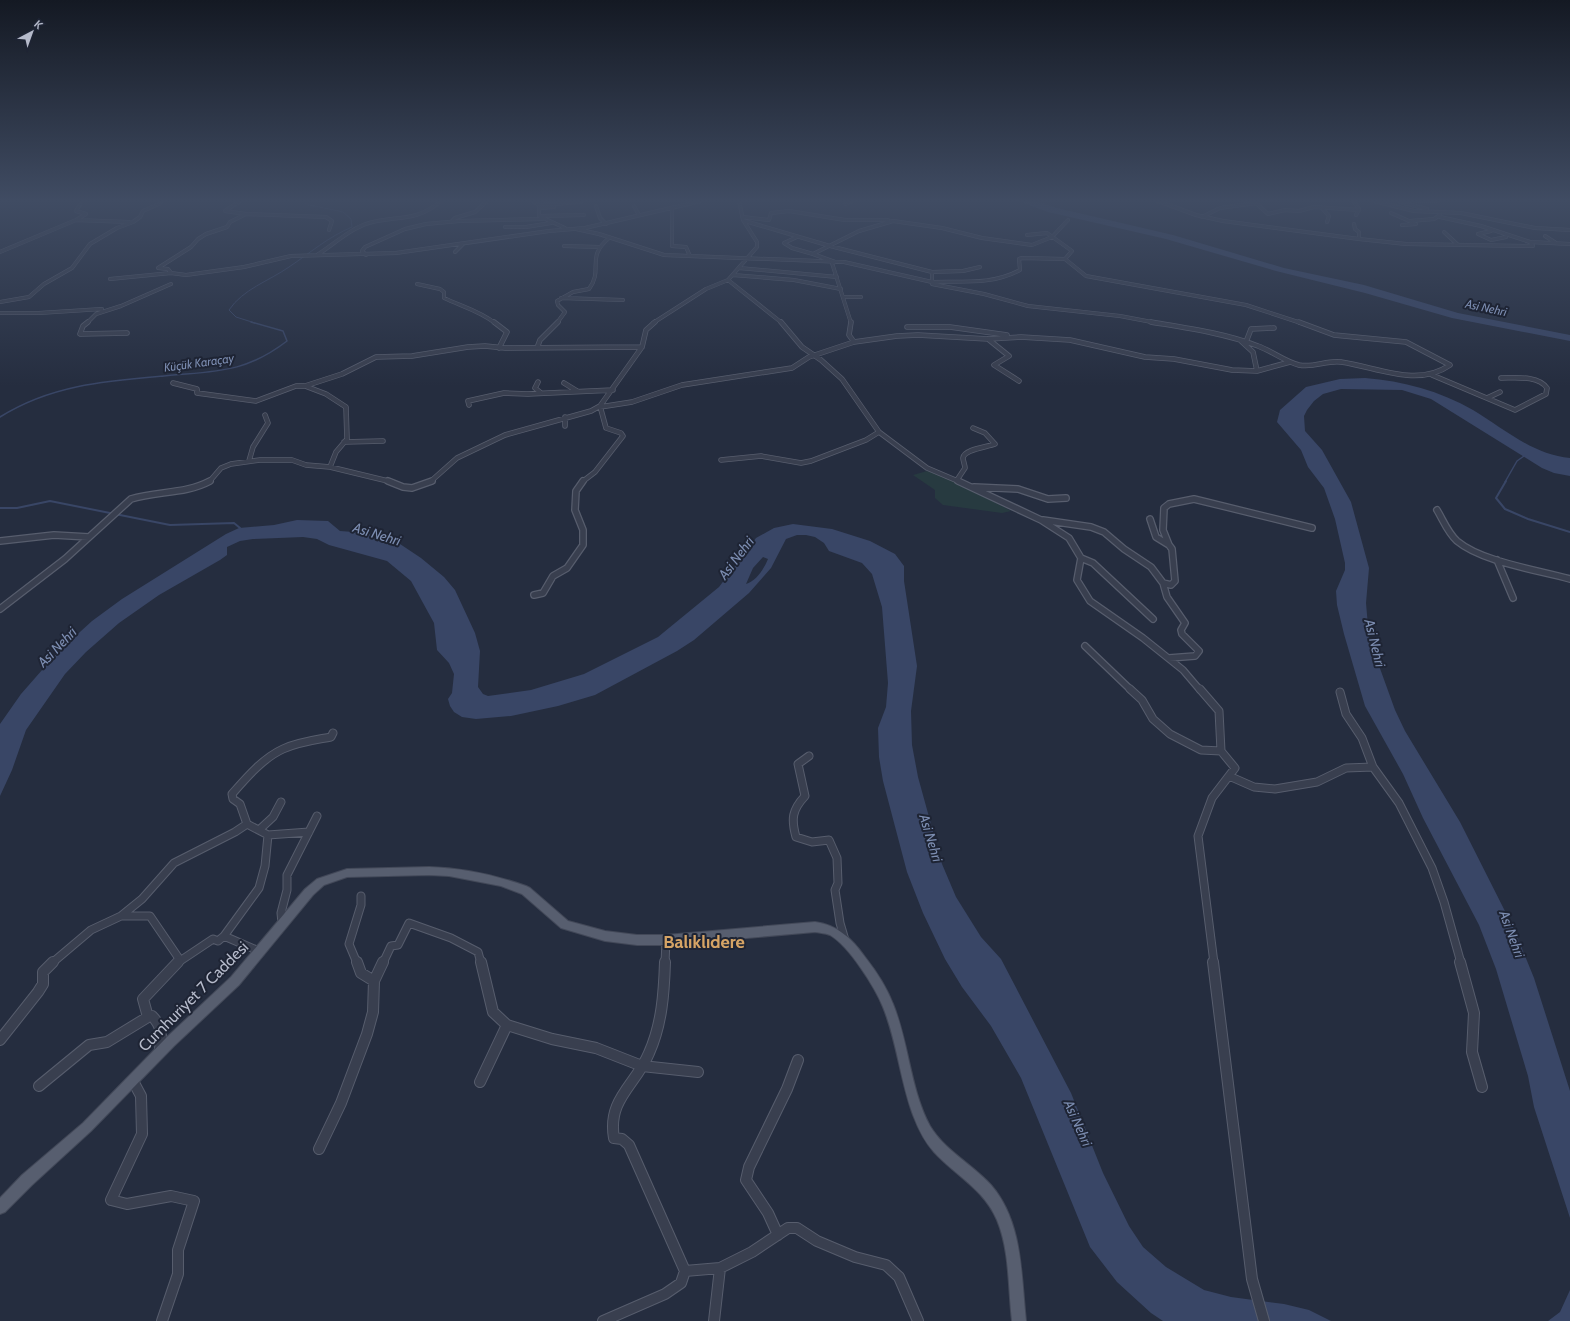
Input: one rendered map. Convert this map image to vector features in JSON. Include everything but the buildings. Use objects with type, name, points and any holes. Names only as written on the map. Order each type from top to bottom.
[{"type":"main road","name":"Cumhuriyet 7 Caddesi","points":[[0,1207],[27,1180],[87,1127],[160,1052],[235,981],[282,924],[316,886],[347,872],[429,871],[456,874],[515,886],[533,896],[565,925],[605,936],[637,940],[666,940],[815,927],[830,930],[845,942],[872,978],[888,1005],[912,1092],[927,1130],[948,1157],[985,1190],[1001,1213],[1011,1246],[1019,1321]]},
{"type":"street","points":[[0,302],[29,297],[44,284],[72,268],[76,263]]},
{"type":"street","points":[[166,263],[158,268],[168,269],[171,273]]},
{"type":"street","points":[[110,278],[171,273],[186,275],[260,263]]},
{"type":"street","points":[[537,348],[540,340],[565,312],[557,303],[560,298],[573,292],[589,289],[592,285],[597,271],[595,263]]},
{"type":"street","points":[[600,407],[642,347],[646,330],[651,324],[706,289],[728,280],[734,275],[743,263]]},
{"type":"street","points":[[833,263],[844,297],[850,323],[849,335],[854,342]]},
{"type":"street","points":[[840,263],[858,265],[926,282],[932,282],[1003,278],[1013,275],[1020,270],[1019,263]]},
{"type":"street","points":[[895,263],[932,272],[963,271],[980,267]]},
{"type":"street","points":[[932,282],[932,284],[984,294],[1028,306],[1120,316],[1211,332],[1267,349],[1290,362],[1313,366],[1340,362],[1404,375],[1432,375],[1440,372],[1450,365],[1406,342],[1334,335],[1300,322],[1246,305],[1086,276],[1076,270],[1069,263]]},
{"type":"street","points":[[739,268],[837,277]]},
{"type":"street","points":[[932,272],[932,282]]},
{"type":"street","points":[[734,275],[794,280],[841,289]]},
{"type":"street","points":[[728,280],[783,323],[802,347],[815,355],[842,379],[880,432],[927,468],[974,487],[1041,520],[1069,538],[1082,558],[1093,563],[1153,619]]},
{"type":"street","points":[[127,333],[80,334],[83,326],[96,314],[121,306],[171,284]]},
{"type":"street","points":[[417,284],[440,289],[444,292],[444,298],[451,302],[483,313],[507,332],[499,348]]},
{"type":"street","points":[[844,297],[861,297]]},
{"type":"street","points":[[560,298],[623,300]]},
{"type":"street","points":[[0,313],[39,313],[108,309]]},
{"type":"street","points":[[907,327],[950,327],[1021,337],[1070,340],[1145,357],[1174,360],[1232,370],[1257,371],[1290,362]]},
{"type":"street","points":[[1246,342],[1251,329],[1274,328]]},
{"type":"street","points":[[0,609],[65,559],[131,499],[144,494],[192,489],[210,481],[221,468],[231,464],[249,461],[282,459],[306,465],[330,467],[394,482],[403,487],[416,487],[431,480],[457,458],[470,450],[505,435],[600,407],[632,402],[682,385],[792,368],[815,355],[854,342],[876,338],[909,336],[988,339],[1021,337]]},
{"type":"street","points":[[988,339],[1009,356],[994,365],[1020,381]]},
{"type":"street","points":[[1240,340],[1253,352],[1257,371]]},
{"type":"street","points":[[173,383],[197,389],[197,393],[256,401],[296,386],[305,386],[342,374],[376,357],[412,356],[468,347],[642,347]]},
{"type":"street","points":[[1432,375],[1445,382],[1515,410],[1546,394],[1548,391],[1546,386],[1539,381],[1501,378]]},
{"type":"street","points":[[538,382],[535,388],[541,393]]},
{"type":"street","points":[[564,383],[577,390]]},
{"type":"street","points":[[305,386],[326,394],[346,407],[347,439],[336,452],[330,467]]},
{"type":"street","points":[[469,405],[468,401],[504,393],[613,390]]},
{"type":"street","points":[[1487,398],[1500,392]]},
{"type":"street","points":[[534,595],[543,593],[553,576],[567,568],[582,545],[584,530],[575,510],[576,491],[583,480],[595,472],[623,436],[621,433],[606,428],[600,407]]},
{"type":"street","points":[[249,461],[253,447],[268,423],[265,415]]},
{"type":"street","points":[[565,417],[565,426]]},
{"type":"street","points":[[957,480],[965,468],[963,459],[965,454],[976,449],[995,444],[985,434],[973,428]]},
{"type":"street","points":[[721,460],[761,456],[801,463],[866,440],[880,432]]},
{"type":"street","points":[[344,442],[383,441]]},
{"type":"street","points":[[974,487],[1018,489],[1048,499],[1066,498]]},
{"type":"street","points":[[1163,583],[1171,585],[1175,581],[1172,549],[1163,530],[1164,508],[1169,504],[1191,500],[1312,528]]},
{"type":"street","points":[[1437,510],[1456,541],[1475,551],[1498,560],[1570,578]]},
{"type":"street","points":[[1150,519],[1156,538],[1169,545]]},
{"type":"street","points":[[1041,520],[1090,527],[1104,532],[1124,549],[1151,567],[1163,583],[1167,598],[1185,623],[1181,630],[1182,634],[1198,651],[1195,656],[1169,658]]},
{"type":"street","points":[[0,541],[54,535],[90,536]]},
{"type":"street","points":[[1082,558],[1077,580],[1090,601],[1143,638],[1183,670],[1218,711],[1222,751],[1235,768],[1212,798],[1198,836],[1252,1280],[1264,1321]]},
{"type":"street","points":[[1498,560],[1513,598]]},
{"type":"street","points":[[1085,646],[1142,700],[1153,719],[1170,734],[1201,750],[1211,752],[1222,751]]},
{"type":"street","points":[[1340,692],[1346,714],[1362,738],[1373,767],[1399,803],[1438,884],[1474,1013],[1475,1024],[1472,1046],[1473,1057],[1482,1087]]},
{"type":"street","points":[[309,832],[268,835],[247,824],[240,804],[233,799],[232,794],[240,784],[277,752],[306,742],[331,737],[333,733]]},
{"type":"street","points":[[809,756],[798,764],[806,796],[794,807],[791,819],[796,837],[812,842],[829,840],[832,846],[837,858],[838,883],[835,890],[840,923],[845,942]]},
{"type":"street","points":[[1228,776],[1254,787],[1275,789],[1317,782],[1346,768],[1373,767]]},
{"type":"street","points":[[259,830],[273,817],[281,802]]},
{"type":"street","points":[[282,924],[280,913],[287,890],[287,875],[317,816]]},
{"type":"street","points":[[0,1040],[38,992],[42,984],[43,972],[74,943],[91,930],[120,916],[142,899],[174,863],[235,832],[247,824]]},
{"type":"street","points":[[148,1017],[143,999],[147,993],[180,960],[213,938],[218,940],[224,936],[259,888],[265,866],[268,835]]},
{"type":"street","points":[[361,896],[361,905],[349,944],[361,973],[374,981]]},
{"type":"street","points":[[120,916],[150,916],[180,960]]},
{"type":"street","points":[[319,1150],[341,1103],[367,1034],[373,1012],[374,981],[391,946],[398,945],[409,923],[451,938],[478,952],[493,1012],[507,1025],[552,1039],[596,1048],[642,1066],[698,1072]]},
{"type":"street","points":[[224,936],[260,952]]},
{"type":"street","points":[[603,1321],[665,1294],[681,1283],[685,1271],[629,1145],[622,1139],[614,1138],[612,1130],[612,1118],[619,1099],[649,1055],[663,1007],[666,940]]},
{"type":"street","points":[[39,1086],[89,1045],[107,1042],[148,1017],[152,1016],[162,1028],[163,1036],[160,1052]]},
{"type":"street","points":[[480,1082],[507,1025]]},
{"type":"street","points":[[778,1235],[768,1213],[751,1190],[746,1180],[749,1167],[787,1089],[798,1060]]},
{"type":"street","points":[[133,1081],[141,1096],[142,1134],[111,1200],[127,1204],[171,1196],[194,1201],[186,1230],[178,1250],[178,1274],[162,1321]]},
{"type":"street","points":[[685,1271],[720,1268],[752,1252],[788,1228],[797,1228],[817,1241],[855,1258],[886,1265],[899,1277],[918,1321]]},
{"type":"street","points":[[714,1321],[720,1268]]},
{"type":"shaded area","points":[[927,471],[951,479],[1011,511],[1002,513],[943,505],[935,498],[935,490],[913,475]]},
{"type":"water","points":[[1247,263],[1266,263],[1284,268],[1364,285],[1458,313],[1570,335],[1570,341],[1452,318],[1365,293]]},
{"type":"water","name":"Asi Nehri","points":[[1365,378],[1407,384],[1448,397],[1473,410],[1519,440],[1543,452],[1570,458],[1570,476],[1554,473],[1542,468],[1431,399],[1402,390],[1341,389],[1323,394],[1314,401],[1304,416],[1305,431],[1322,450],[1351,502],[1369,568],[1366,603],[1369,638],[1395,710],[1405,731],[1460,822],[1514,929],[1534,978],[1570,1091],[1570,1218],[1534,1107],[1528,1076],[1496,969],[1479,925],[1423,818],[1403,774],[1365,706],[1337,605],[1336,591],[1345,570],[1345,563],[1335,519],[1324,488],[1308,467],[1301,450],[1277,422],[1280,410],[1306,387],[1340,379]]},
{"type":"water","name":"Asi Nehri","points":[[297,520],[328,521],[340,531],[367,533],[391,538],[421,558],[444,577],[455,590],[475,633],[480,651],[478,687],[483,694],[488,696],[531,690],[584,674],[658,637],[719,587],[756,538],[774,528],[793,524],[832,529],[870,541],[895,554],[904,566],[904,581],[917,666],[911,711],[912,745],[918,777],[942,864],[956,897],[981,937],[1001,959],[1071,1093],[1103,1173],[1129,1226],[1143,1247],[1166,1267],[1204,1290],[1231,1297],[1284,1304],[1309,1310],[1331,1321],[1163,1321],[1151,1313],[1117,1282],[1090,1247],[1021,1078],[991,1026],[962,987],[945,959],[923,913],[907,872],[883,781],[879,757],[878,728],[886,707],[888,683],[882,607],[872,574],[862,563],[829,551],[824,543],[815,537],[797,535],[786,539],[771,568],[749,593],[694,640],[677,651],[595,695],[558,706],[511,716],[476,719],[462,717],[454,712],[450,706],[448,699],[452,693],[454,674],[449,663],[437,650],[434,623],[411,581],[387,561],[329,545],[317,539],[303,537],[240,541],[227,547],[227,555],[220,560],[159,595],[119,623],[86,652],[65,674],[26,730],[12,770],[0,796],[0,724],[21,694],[57,653],[92,621],[122,599],[226,534],[239,528],[274,525]],"holes":[[[763,557],[768,559],[759,574],[746,584],[753,568]]]},
{"type":"water","points":[[1570,1290],[1570,1321],[1548,1321],[1560,1312]]},
{"type":"waterway","name":"Küçük Karaçay","points":[[255,323],[236,317],[229,310],[241,296],[296,263]]},
{"type":"waterway","name":"Küçük Karaçay","points":[[0,417],[19,406],[39,398],[79,386],[121,380],[228,369],[257,360],[287,341],[283,331],[251,322]]},
{"type":"waterway","points":[[1505,482],[1517,461],[1524,456]]},
{"type":"waterway","points":[[1506,481],[1496,498],[1505,509],[1528,519],[1570,532]]},
{"type":"waterway","name":"Küçük Karaçay","points":[[0,508],[17,508],[50,501],[170,525],[234,523],[240,528]]},
{"type":"district","name":"Balıklıdere","points":[[704,942]]}]
